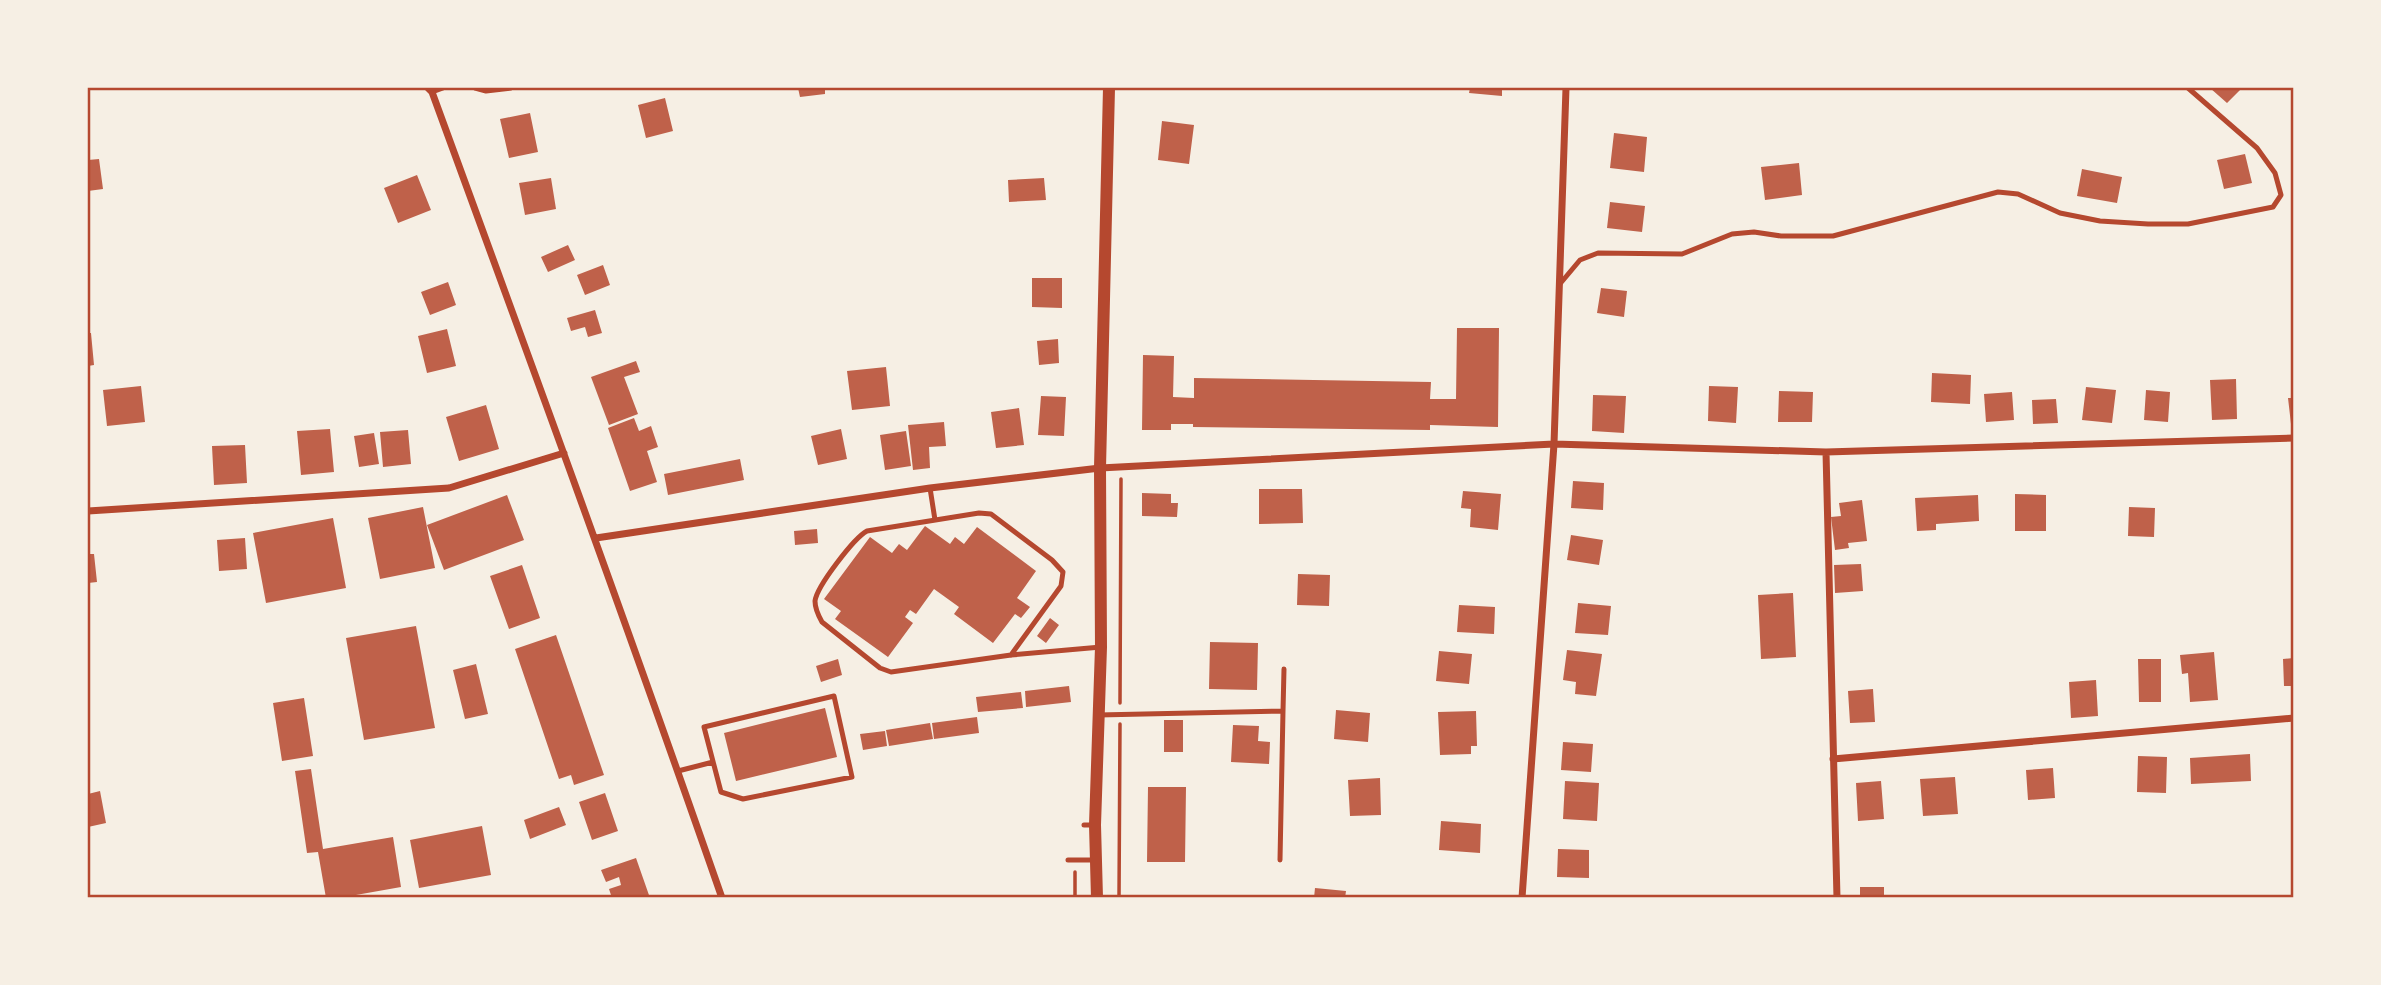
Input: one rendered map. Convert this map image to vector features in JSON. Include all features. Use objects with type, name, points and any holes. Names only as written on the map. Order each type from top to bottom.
[{"type":"street","points":[[1097,898],[1090,825],[1101,647],[1100,468],[1109,88]]},
{"type":"street","points":[[1522,898],[1554,444],[1566,88]]},
{"type":"street","points":[[430,90],[596,538],[628,638],[722,898]]},
{"type":"street","points":[[596,538],[930,488],[1100,468],[1554,444],[1826,452],[2294,438]]},
{"type":"street","points":[[1826,452],[1837,898]]},
{"type":"street","points":[[88,511],[449,488],[564,453]]},
{"type":"street","points":[[1833,759],[2294,719]]},
{"type":"lane","points":[[430,90],[443,88]]},
{"type":"lane","points":[[475,88],[486,91],[511,88]]},
{"type":"lane","points":[[1559,285],[1580,260],[1598,253],[1682,254],[1732,234],[1754,232],[1790,236],[1833,236],[1998,192],[2018,194],[2060,213],[2099,221],[2148,224],[2188,224],[2273,207],[2281,195],[2275,173],[2256,148],[2188,88]]},
{"type":"lane","points":[[930,488],[935,520]]},
{"type":"lane","points":[[1011,655],[1061,586],[1063,572],[1052,560],[992,513],[867,531],[819,588],[816,599],[818,615],[822,622],[880,668],[891,672],[1011,655],[1101,647]]},
{"type":"lane","points":[[1280,860],[1284,669]]},
{"type":"lane","points":[[834,696],[852,777],[743,799],[721,792],[713,762],[704,727],[834,696]]},
{"type":"lane","points":[[1098,715],[1283,711]]},
{"type":"lane","points":[[678,771],[713,762]]},
{"type":"lane","points":[[1068,860],[1095,860]]},
{"type":"path","points":[[1119,898],[1121,467]]},
{"type":"building","points":[[798,88],[825,88],[825,94],[800,97]]},
{"type":"building","points":[[1470,88],[1502,88],[1502,96],[1469,93]]},
{"type":"building","points":[[2210,88],[2242,88],[2227,103]]},
{"type":"building","points":[[665,98],[673,131],[646,138],[638,105]]},
{"type":"building","points":[[530,113],[538,152],[509,158],[500,119]]},
{"type":"building","points":[[1162,121],[1194,125],[1189,164],[1158,160]]},
{"type":"building","points":[[1614,133],[1647,137],[1644,172],[1610,168]]},
{"type":"building","points":[[2245,154],[2252,183],[2224,189],[2217,160]]},
{"type":"building","points":[[99,159],[103,189],[88,191],[88,160]]},
{"type":"building","points":[[1799,163],[1802,195],[1765,200],[1761,167]]},
{"type":"building","points":[[2082,169],[2122,177],[2117,203],[2077,196]]},
{"type":"building","points":[[417,175],[431,210],[398,223],[384,188]]},
{"type":"building","points":[[551,178],[556,209],[525,215],[519,183]]},
{"type":"building","points":[[1044,178],[1046,200],[1009,202],[1008,180]]},
{"type":"building","points":[[1610,202],[1645,206],[1642,232],[1607,228]]},
{"type":"building","points":[[568,245],[575,260],[548,272],[541,257]]},
{"type":"building","points":[[603,265],[610,285],[585,295],[577,275]]},
{"type":"building","points":[[1032,278],[1062,278],[1062,308],[1032,307]]},
{"type":"building","points":[[448,282],[456,305],[430,315],[421,292]]},
{"type":"building","points":[[1601,288],[1627,291],[1624,317],[1597,313]]},
{"type":"building","points":[[595,310],[602,333],[588,337],[585,327],[571,331],[567,318]]},
{"type":"building","points":[[1457,328],[1499,328],[1498,427],[1430,425],[1430,430],[1193,427],[1193,424],[1171,424],[1171,430],[1142,430],[1143,355],[1174,356],[1173,397],[1194,398],[1194,378],[1431,382],[1430,399],[1456,399]]},
{"type":"building","points":[[447,329],[456,366],[427,373],[418,336]]},
{"type":"building","points":[[88,333],[91,333],[94,365],[88,366]]},
{"type":"building","points":[[1058,339],[1059,363],[1039,365],[1037,341]]},
{"type":"building","points":[[636,361],[640,372],[624,377],[638,414],[609,425],[591,377]]},
{"type":"building","points":[[886,367],[890,406],[852,410],[847,371]]},
{"type":"building","points":[[1932,373],[1971,375],[1970,404],[1931,402]]},
{"type":"building","points":[[2236,379],[2237,419],[2212,420],[2210,380]]},
{"type":"building","points":[[141,386],[145,422],[107,426],[103,390]]},
{"type":"building","points":[[1709,386],[1738,387],[1736,423],[1708,421]]},
{"type":"building","points":[[2086,387],[2116,390],[2112,423],[2082,420]]},
{"type":"building","points":[[2146,390],[2170,392],[2168,422],[2144,420]]},
{"type":"building","points":[[1779,391],[1813,392],[1812,422],[1778,422]]},
{"type":"building","points":[[2012,392],[2014,420],[1986,422],[1984,394]]},
{"type":"building","points":[[1593,395],[1626,396],[1624,433],[1592,431]]},
{"type":"building","points":[[1041,396],[1066,397],[1064,436],[1038,435]]},
{"type":"building","points":[[2288,398],[2294,398],[2294,423],[2291,424]]},
{"type":"building","points":[[2056,399],[2058,423],[2033,424],[2032,400]]},
{"type":"building","points":[[486,405],[499,449],[459,461],[446,417]]},
{"type":"building","points":[[1019,408],[1024,445],[996,448],[991,412]]},
{"type":"building","points":[[634,418],[639,431],[651,426],[658,447],[647,451],[657,482],[630,491],[608,428]]},
{"type":"building","points":[[944,422],[946,446],[929,447],[930,468],[913,470],[908,425]]},
{"type":"building","points":[[330,429],[334,472],[301,475],[297,431]]},
{"type":"building","points":[[841,429],[847,459],[818,465],[811,436]]},
{"type":"building","points":[[408,430],[411,464],[383,467],[380,432]]},
{"type":"building","points":[[906,431],[911,466],[885,470],[880,435]]},
{"type":"building","points":[[374,433],[379,464],[359,467],[354,436]]},
{"type":"building","points":[[245,445],[247,483],[214,485],[212,446]]},
{"type":"building","points":[[740,459],[744,480],[668,495],[664,474]]},
{"type":"building","points":[[1573,481],[1604,483],[1603,510],[1571,508]]},
{"type":"building","points":[[1259,489],[1302,489],[1303,523],[1259,524]]},
{"type":"building","points":[[1463,491],[1501,494],[1498,530],[1470,527],[1471,509],[1461,508]]},
{"type":"building","points":[[1142,493],[1171,494],[1171,503],[1178,503],[1177,517],[1142,516]]},
{"type":"building","points":[[2015,494],[2046,495],[2046,531],[2015,531]]},
{"type":"building","points":[[507,495],[524,540],[444,570],[427,525]]},
{"type":"building","points":[[1978,495],[1979,521],[1936,524],[1936,530],[1917,531],[1915,498]]},
{"type":"building","points":[[1862,500],[1867,541],[1848,543],[1849,548],[1835,550],[1831,517],[1841,516],[1839,503]]},
{"type":"building","points":[[423,507],[435,568],[380,579],[368,518]]},
{"type":"building","points":[[2129,507],[2155,508],[2154,537],[2128,536]]},
{"type":"building","points":[[333,518],[346,588],[266,603],[253,533]]},
{"type":"building","points":[[925,526],[950,544],[955,537],[964,544],[977,527],[1036,571],[1017,598],[1030,607],[1021,618],[1015,614],[993,643],[954,614],[959,607],[934,589],[916,614],[910,610],[905,617],[913,623],[888,657],[835,619],[841,611],[824,599],[870,537],[892,553],[899,544],[907,550]]},
{"type":"building","points":[[817,529],[818,543],[795,545],[794,531]]},
{"type":"building","points":[[1571,535],[1603,540],[1599,565],[1567,560]]},
{"type":"building","points":[[245,538],[247,569],[219,571],[217,540]]},
{"type":"building","points":[[88,554],[94,554],[97,582],[88,583]]},
{"type":"building","points":[[1861,564],[1863,591],[1835,593],[1834,565]]},
{"type":"building","points":[[522,565],[540,618],[509,629],[490,576]]},
{"type":"building","points":[[1298,574],[1330,575],[1329,606],[1297,605]]},
{"type":"building","points":[[1793,593],[1796,657],[1761,659],[1758,595]]},
{"type":"building","points":[[1578,603],[1611,606],[1608,635],[1575,633]]},
{"type":"building","points":[[1459,605],[1495,607],[1494,634],[1457,632]]},
{"type":"building","points":[[1050,618],[1059,625],[1046,643],[1037,636]]},
{"type":"building","points":[[416,626],[435,728],[364,740],[346,638]]},
{"type":"building","points":[[556,635],[604,775],[574,785],[571,775],[559,779],[515,649]]},
{"type":"building","points":[[1210,642],[1258,643],[1257,690],[1209,689]]},
{"type":"building","points":[[1567,650],[1602,654],[1596,696],[1575,694],[1576,682],[1563,680]]},
{"type":"building","points":[[1439,651],[1472,654],[1469,684],[1436,681]]},
{"type":"building","points":[[2214,652],[2218,700],[2190,702],[2188,673],[2182,674],[2180,655]]},
{"type":"building","points":[[2294,658],[2294,694],[2291,694],[2291,686],[2284,686],[2283,659]]},
{"type":"building","points":[[838,659],[842,675],[821,682],[816,666]]},
{"type":"building","points":[[2138,659],[2161,659],[2161,702],[2139,702]]},
{"type":"building","points":[[476,664],[488,714],[465,719],[453,670]]},
{"type":"building","points":[[2096,680],[2098,716],[2071,718],[2069,682]]},
{"type":"building","points":[[1069,686],[1071,702],[1026,707],[1025,691]]},
{"type":"building","points":[[1873,689],[1875,722],[1850,723],[1848,691]]},
{"type":"building","points":[[1021,692],[1023,708],[978,712],[976,697]]},
{"type":"building","points":[[304,698],[313,756],[282,761],[273,703]]},
{"type":"building","points":[[825,708],[837,757],[736,781],[724,733]]},
{"type":"building","points":[[1336,710],[1370,713],[1368,742],[1334,739]]},
{"type":"building","points":[[1476,711],[1477,746],[1471,746],[1471,754],[1440,755],[1438,712]]},
{"type":"building","points":[[977,717],[979,733],[934,739],[932,723]]},
{"type":"building","points":[[1164,720],[1183,720],[1183,752],[1164,752]]},
{"type":"building","points":[[930,723],[933,739],[889,746],[886,730]]},
{"type":"building","points":[[1233,725],[1259,726],[1258,741],[1270,742],[1269,764],[1231,762]]},
{"type":"building","points":[[885,731],[887,746],[863,750],[860,734]]},
{"type":"building","points":[[1563,742],[1593,744],[1591,772],[1561,770]]},
{"type":"building","points":[[2250,754],[2251,781],[2191,784],[2190,758]]},
{"type":"building","points":[[2138,756],[2167,757],[2166,793],[2137,792]]},
{"type":"building","points":[[2053,768],[2055,798],[2028,800],[2026,770]]},
{"type":"building","points":[[311,769],[323,849],[393,837],[401,887],[326,898],[318,852],[307,853],[295,771]]},
{"type":"building","points":[[1955,777],[1958,814],[1923,816],[1920,779]]},
{"type":"building","points":[[1380,778],[1381,815],[1350,816],[1348,780]]},
{"type":"building","points":[[1565,781],[1599,783],[1597,821],[1563,819]]},
{"type":"building","points":[[1881,781],[1884,819],[1858,821],[1856,783]]},
{"type":"building","points":[[1148,787],[1186,787],[1185,862],[1147,862]]},
{"type":"building","points":[[100,791],[106,823],[88,827],[88,794]]},
{"type":"building","points":[[605,793],[618,831],[592,840],[579,802]]},
{"type":"building","points":[[559,807],[566,825],[530,839],[524,820]]},
{"type":"building","points":[[1441,821],[1481,824],[1480,853],[1439,850]]},
{"type":"building","points":[[482,826],[491,875],[419,888],[410,840]]},
{"type":"building","points":[[1558,849],[1589,850],[1589,878],[1557,877]]},
{"type":"building","points":[[636,858],[650,898],[612,898],[609,889],[621,885],[619,877],[606,882],[601,870]]},
{"type":"building","points":[[1860,887],[1884,887],[1884,898],[1860,898]]},
{"type":"building","points":[[1315,888],[1346,891],[1345,898],[1314,898]]}]
